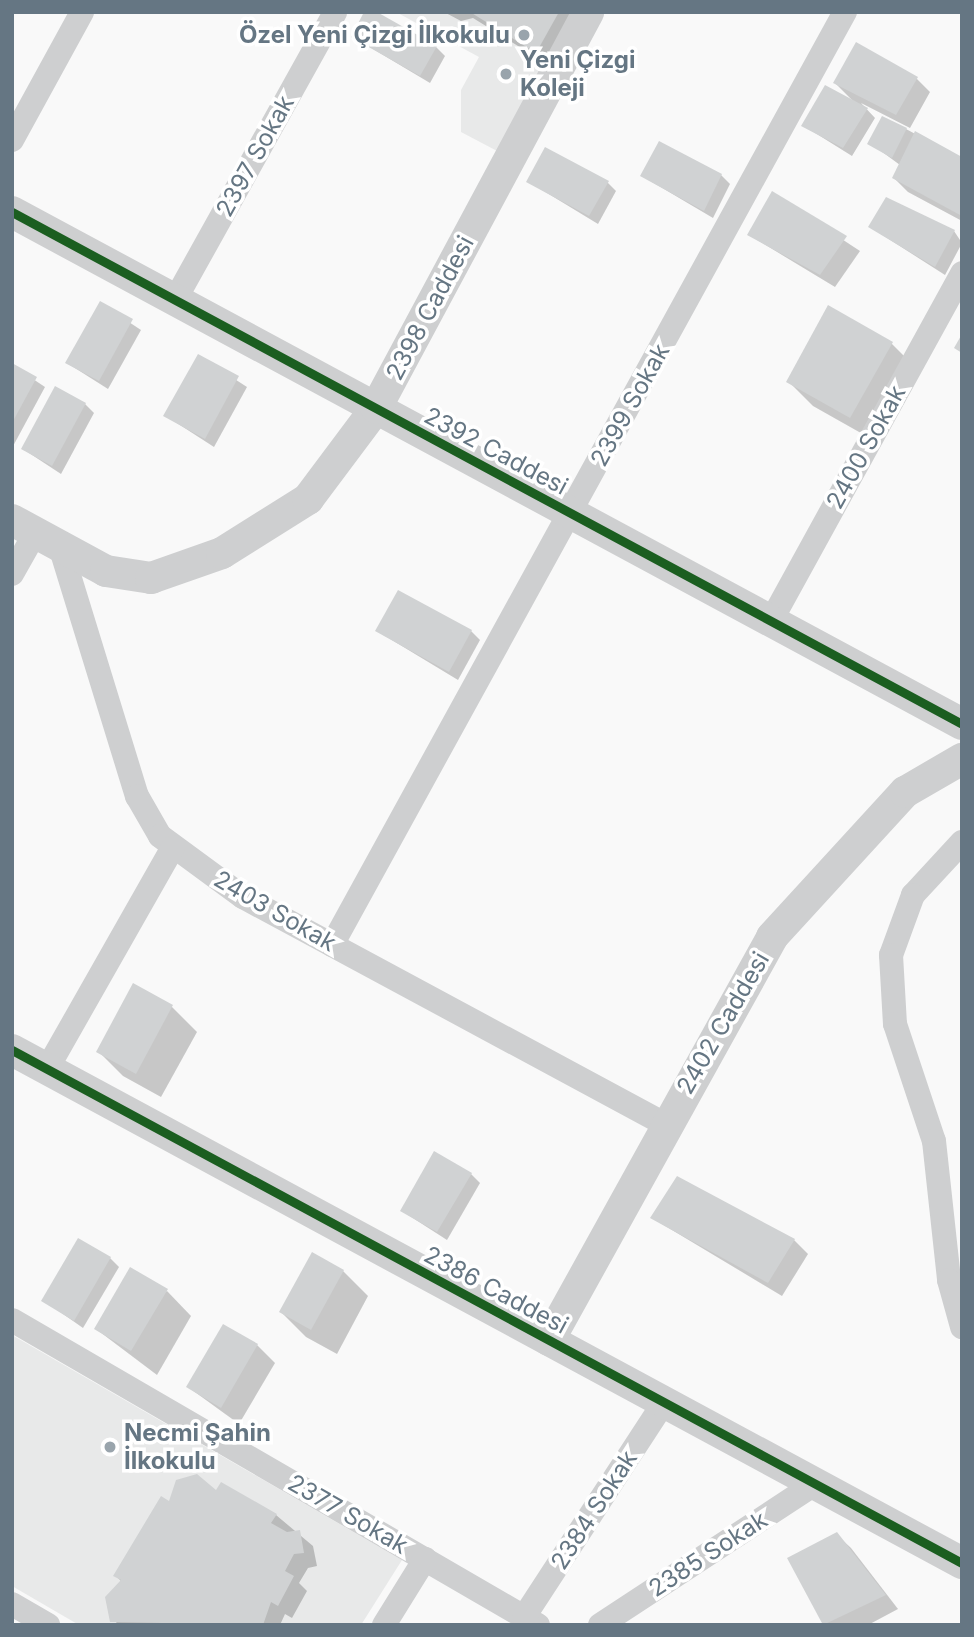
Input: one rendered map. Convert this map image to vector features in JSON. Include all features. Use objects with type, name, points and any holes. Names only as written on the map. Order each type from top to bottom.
[{"type":"street","points":[[12,140],[82,12]]},
{"type":"street","name":"2397 Sokak","points":[[175,300],[335,12]]},
{"type":"street","name":"2398 Caddesi","points":[[36,533],[127,578],[151,578],[222,553],[308,499],[376,408],[588,12]]},
{"type":"street","name":"2399 Sokak","points":[[332,945],[845,12]]},
{"type":"street","name":"2392 Caddesi","points":[[12,212],[962,724]]},
{"type":"street","name":"2400 Sokak","points":[[771,621],[962,274]]},
{"type":"street","points":[[12,574],[36,533]]},
{"type":"street","name":"2403 Sokak","points":[[36,533],[137,796],[151,824],[173,847],[243,897],[665,1124]]},
{"type":"street","name":"2402 Caddesi","points":[[549,1340],[665,1124],[790,912],[905,792],[962,759]]},
{"type":"street","points":[[962,842],[914,895],[891,955],[895,1024],[934,1141],[949,1280],[962,1327]]},
{"type":"street","points":[[47,1069],[173,847]]},
{"type":"street","name":"2386 Caddesi","points":[[12,1050],[962,1563]]},
{"type":"street","name":"2377 Sokak","points":[[12,1320],[531,1621]]},
{"type":"street","name":"2384 Sokak","points":[[531,1621],[664,1402]]},
{"type":"street","name":"2385 Sokak","points":[[600,1625],[816,1484]]},
{"type":"street","points":[[384,1625],[425,1559]]},
{"type":"street","points":[[12,1604],[48,1625]]},
{"type":"shaded area","name":"Yeni Çizgi Koleji","points":[[396,12],[574,12],[499,152],[461,132],[461,90],[479,57]]},
{"type":"shaded area","name":"Necmi Şahin İlkokulu","points":[[12,1335],[402,1560],[361,1625],[79,1625],[12,1586]]},
{"type":"building","points":[[364,12],[377,12],[437,46],[420,76],[351,37]]},
{"type":"building","name":"Özel Yeni Çizgi İlkokulu","points":[[470,12],[559,12],[536,53]]},
{"type":"building","points":[[856,42],[918,77],[896,115],[833,83]]},
{"type":"building","points":[[825,85],[868,108],[843,148],[801,126]]},
{"type":"building","points":[[882,116],[907,128],[892,158],[867,144]]},
{"type":"building","points":[[915,131],[962,157],[960,215],[892,178]]},
{"type":"building","points":[[659,141],[722,174],[704,211],[640,176]]},
{"type":"building","points":[[545,147],[609,181],[589,216],[526,182]]},
{"type":"building","points":[[772,191],[847,236],[820,275],[747,235]]},
{"type":"building","points":[[886,197],[955,230],[935,267],[868,227]]},
{"type":"building","points":[[100,301],[133,319],[99,381],[65,363]]},
{"type":"building","points":[[828,305],[893,342],[850,418],[786,382]]},
{"type":"building","points":[[962,334],[962,353],[954,348]]},
{"type":"building","points":[[198,354],[239,376],[205,439],[163,416]]},
{"type":"building","points":[[12,363],[37,377],[12,423]]},
{"type":"building","points":[[55,386],[86,403],[52,466],[21,449]]},
{"type":"building","points":[[398,590],[472,630],[449,672],[375,631]]},
{"type":"building","points":[[133,983],[173,1005],[136,1074],[96,1052]]},
{"type":"building","points":[[434,1151],[472,1173],[437,1232],[400,1211]]},
{"type":"building","points":[[677,1176],[795,1239],[768,1283],[650,1218]]},
{"type":"building","points":[[78,1238],[111,1257],[74,1321],[41,1301]]},
{"type":"building","points":[[312,1252],[344,1270],[311,1330],[279,1312]]},
{"type":"building","points":[[130,1267],[168,1289],[131,1351],[94,1329]]},
{"type":"building","points":[[223,1324],[258,1344],[221,1408],[186,1387]]},
{"type":"building","points":[[197,1474],[216,1490],[221,1482],[277,1514],[271,1523],[287,1532],[300,1530],[304,1553],[294,1554],[285,1571],[294,1576],[278,1606],[271,1602],[263,1625],[110,1622],[105,1597],[121,1580],[113,1576],[161,1496],[169,1501],[176,1480]]},
{"type":"building","points":[[837,1532],[886,1595],[823,1625],[787,1558]]},
{"type":"cycle path","points":[[12,212],[962,724]]},
{"type":"cycle path","points":[[12,1050],[962,1563]]},
{"type":"place","name":"Özel Yeni Çizgi İlkokulu","points":[[524,35]]},
{"type":"place","name":"Yeni Çizgi Koleji","points":[[506,74]]},
{"type":"place","name":"Necmi Şahin İlkokulu","points":[[110,1447]]}]
